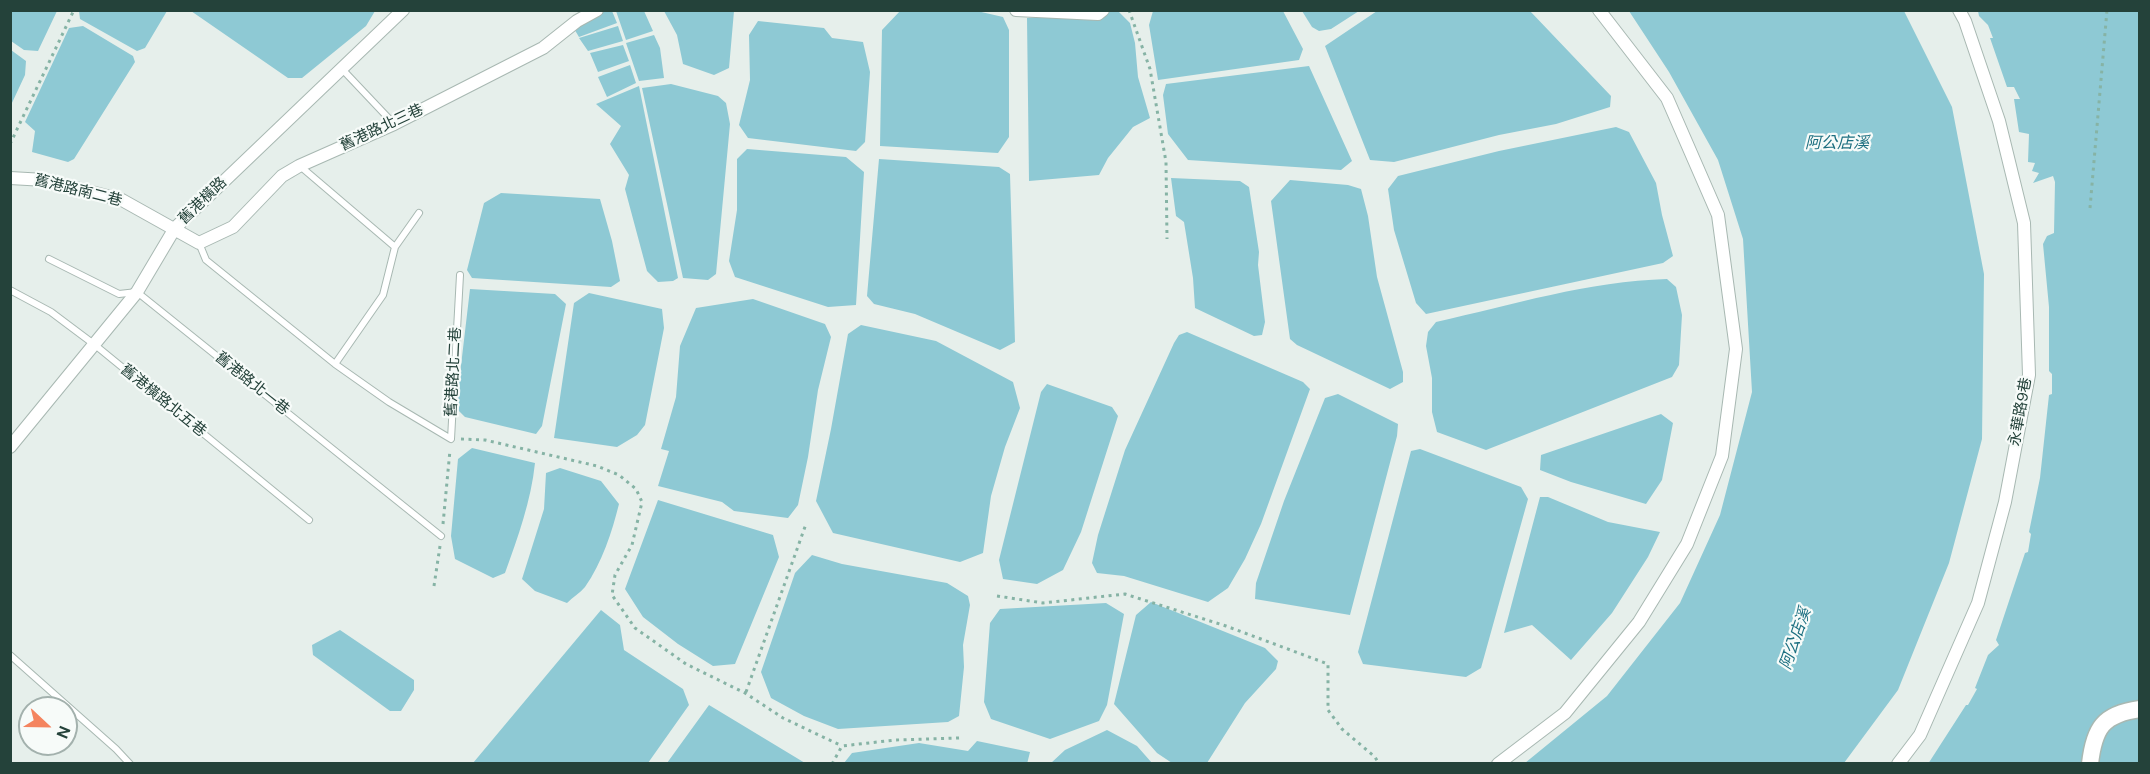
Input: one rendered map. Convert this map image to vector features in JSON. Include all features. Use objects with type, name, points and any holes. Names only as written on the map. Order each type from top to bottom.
[{"type":"street","name":"舊港橫路","points":[[10,447],[137,292],[175,228],[403,10]]},
{"type":"street","name":"舊港路北三巷","points":[[199,243],[233,227],[282,176],[299,166],[394,124],[543,48],[577,21],[597,10]]},
{"type":"street","points":[[1016,10],[1098,14],[1103,10]]},
{"type":"street","points":[[1498,764],[1564,713],[1639,622],[1687,544],[1722,456],[1724,444],[1736,349],[1718,215],[1667,98],[1599,10]]},
{"type":"street","name":"永華路9巷","points":[[1898,764],[1920,735],[1978,603],[2005,502],[2029,375],[2024,223],[2000,121],[1965,21],[1959,10]]},
{"type":"street","name":"舊港路南二巷","points":[[10,178],[45,180],[122,200],[175,228]]},
{"type":"street","points":[[175,228],[199,243]]},
{"type":"street","points":[[2090,764],[2093,742],[2104,721],[2122,712],[2139,709]]},
{"type":"lane","points":[[342,69],[394,124]]},
{"type":"lane","points":[[299,166],[395,247]]},
{"type":"lane","points":[[335,364],[384,295],[395,247],[419,213]]},
{"type":"lane","name":"舊港路北二巷","points":[[199,243],[206,260],[335,364],[389,402],[451,438],[460,275]]},
{"type":"lane","points":[[49,260],[119,294],[137,292]]},
{"type":"lane","name":"舊港橫路北五巷","points":[[10,290],[51,312],[95,345],[309,520]]},
{"type":"lane","name":"舊港路北一巷","points":[[137,292],[441,536]]},
{"type":"lane","points":[[10,655],[130,764]]},
{"type":"path","points":[[10,144],[74,10]]},
{"type":"path","points":[[1129,10],[1150,69],[1166,162],[1167,239]]},
{"type":"path","points":[[2090,208],[2107,10]]},
{"type":"path","points":[[434,586],[451,438],[485,440],[574,460],[619,475],[636,489],[642,501],[632,544],[615,575],[612,595],[635,628],[686,664],[745,693],[783,718],[815,735],[842,746],[895,740],[960,738]]},
{"type":"path","points":[[745,693],[806,524]]},
{"type":"path","points":[[997,597],[1043,603],[1125,594],[1226,626],[1329,664],[1328,710],[1342,729],[1379,764]]},
{"type":"path","points":[[832,764],[842,746]]},
{"type":"water","points":[[11,10],[57,11],[38,51],[24,50],[11,41]]},
{"type":"water","points":[[79,10],[167,11],[145,48],[137,51],[80,19]]},
{"type":"water","points":[[1117,10],[1130,23],[1135,43],[1138,77],[1150,118],[1133,127],[1108,158],[1099,175],[1029,181],[1027,18]]},
{"type":"water","points":[[191,11],[375,11],[366,26],[302,78],[288,78]]},
{"type":"water","points":[[604,11],[612,11],[617,23],[579,37],[573,27]]},
{"type":"water","points":[[616,11],[644,11],[653,31],[626,40]]},
{"type":"water","points":[[664,11],[734,11],[729,68],[714,75],[683,64],[677,35]]},
{"type":"water","points":[[900,11],[977,11],[1003,17],[1009,30],[1009,137],[998,153],[880,146],[882,30]]},
{"type":"water","points":[[1153,11],[1283,11],[1303,49],[1299,60],[1158,80],[1149,25]]},
{"type":"water","points":[[1302,11],[1359,11],[1331,29],[1319,31],[1312,27]]},
{"type":"water","points":[[1377,11],[1530,11],[1611,96],[1610,107],[1556,124],[1499,135],[1394,162],[1370,160],[1325,46]]},
{"type":"water","name":"阿公店溪","points":[[1629,11],[1904,11],[1952,107],[1984,274],[1982,439],[1949,563],[1898,690],[1844,763],[1525,763],[1607,696],[1680,603],[1720,515],[1752,392],[1743,239],[1718,160],[1669,72]]},
{"type":"water","points":[[1978,11],[2139,11],[2139,763],[1928,764],[1977,689],[1975,688],[1988,655],[1999,645],[1996,640],[2025,553],[2028,552],[2031,534],[2029,532],[2040,478],[2049,395],[2052,394],[2052,374],[2049,371],[2049,307],[2043,244],[2047,236],[2054,233],[2055,182],[2053,176],[2033,183],[2039,173],[2032,171],[2035,163],[2028,162],[2029,134],[2019,132],[2014,99],[2020,99],[2014,87],[2007,87],[1990,38],[1993,38],[1988,25],[1979,16]]},
{"type":"water","points":[[758,21],[824,28],[832,38],[863,42],[870,72],[865,142],[856,151],[748,138],[739,125],[750,80],[749,35]]},
{"type":"water","points":[[83,26],[133,56],[135,62],[74,159],[68,162],[32,152],[35,131],[25,122],[69,28]]},
{"type":"water","points":[[618,26],[623,41],[588,51],[579,38]]},
{"type":"water","points":[[654,35],[660,48],[664,78],[639,81],[626,43]]},
{"type":"water","points":[[623,45],[629,61],[598,72],[590,53]]},
{"type":"water","points":[[11,50],[26,61],[25,75],[11,105]]},
{"type":"water","points":[[630,65],[636,83],[607,97],[598,77]]},
{"type":"water","points":[[1309,66],[1352,161],[1341,170],[1188,160],[1168,134],[1163,95],[1166,84]]},
{"type":"water","points":[[671,84],[718,96],[726,103],[730,124],[716,274],[708,280],[683,278],[642,88]]},
{"type":"water","points":[[639,86],[678,278],[673,281],[658,282],[647,271],[625,189],[629,175],[610,144],[621,126],[596,104]]},
{"type":"water","points":[[1616,127],[1629,132],[1656,183],[1673,256],[1663,263],[1426,314],[1416,303],[1394,230],[1388,189],[1398,176],[1499,151]]},
{"type":"water","points":[[747,149],[846,157],[864,172],[856,305],[828,307],[735,277],[729,261],[737,210],[737,159]]},
{"type":"water","points":[[879,159],[999,167],[1010,174],[1015,342],[1000,350],[915,314],[874,304],[867,296]]},
{"type":"water","points":[[1171,178],[1240,181],[1249,187],[1259,252],[1258,265],[1265,322],[1262,335],[1254,336],[1195,308],[1193,278],[1184,222],[1176,216]]},
{"type":"water","points":[[1290,180],[1348,185],[1361,189],[1368,216],[1377,277],[1403,372],[1403,382],[1390,389],[1297,345],[1290,339],[1271,201]]},
{"type":"water","points":[[501,193],[600,199],[620,281],[611,287],[472,278],[467,270],[484,203]]},
{"type":"water","points":[[1667,279],[1676,287],[1682,315],[1679,365],[1672,377],[1486,450],[1437,432],[1432,412],[1432,378],[1426,346],[1428,332],[1436,322],[1580,289]]},
{"type":"water","points":[[470,289],[555,294],[566,304],[542,426],[536,434],[465,417],[456,408]]},
{"type":"water","points":[[589,293],[662,309],[664,328],[645,425],[637,435],[617,447],[554,438],[574,303]]},
{"type":"water","points":[[753,299],[825,324],[831,337],[818,390],[798,505],[788,518],[734,511],[722,502],[658,486],[669,451],[661,449],[676,397],[680,346],[696,308]]},
{"type":"water","points":[[861,325],[936,341],[1013,382],[1020,408],[1005,447],[991,496],[983,553],[960,562],[833,533],[816,501],[848,334]]},
{"type":"water","points":[[1187,332],[1303,382],[1310,389],[1261,524],[1245,559],[1228,588],[1208,602],[1124,576],[1097,573],[1092,563],[1098,535],[1125,450],[1174,343],[1179,335]]},
{"type":"water","points":[[1047,384],[1112,407],[1118,416],[1081,532],[1063,570],[1037,584],[1003,579],[999,560],[1041,392]]},
{"type":"water","points":[[1338,394],[1398,424],[1397,436],[1350,615],[1255,599],[1256,583],[1284,501],[1325,398]]},
{"type":"water","points":[[1661,414],[1673,423],[1662,480],[1646,504],[1571,482],[1540,470],[1541,455]]},
{"type":"water","points":[[472,448],[535,463],[527,505],[505,573],[493,578],[455,559],[451,536],[458,459]]},
{"type":"water","points":[[1420,449],[1521,487],[1528,499],[1481,668],[1466,677],[1363,664],[1358,652],[1411,451]]},
{"type":"water","points":[[560,468],[601,481],[619,504],[610,536],[596,568],[585,587],[567,603],[535,591],[522,579],[544,509],[546,473]]},
{"type":"water","points":[[1540,497],[1548,497],[1608,522],[1660,532],[1648,557],[1612,613],[1571,660],[1532,625],[1504,633]]},
{"type":"water","points":[[658,500],[773,535],[779,557],[735,664],[713,666],[678,644],[643,617],[625,589]]},
{"type":"water","points":[[812,555],[842,564],[947,583],[968,596],[970,605],[963,645],[964,667],[959,716],[948,722],[838,729],[804,716],[771,698],[761,672],[795,573]]},
{"type":"water","points":[[1151,602],[1265,648],[1278,661],[1276,669],[1245,703],[1207,763],[1172,763],[1157,753],[1114,704],[1136,615]]},
{"type":"water","points":[[1106,603],[1124,614],[1107,705],[1099,721],[1050,739],[991,719],[984,702],[990,623],[1000,609]]},
{"type":"water","points":[[601,610],[620,625],[624,650],[683,689],[689,705],[648,763],[473,763]]},
{"type":"water","points":[[340,630],[414,680],[414,690],[401,711],[390,711],[313,655],[312,645]]},
{"type":"water","points":[[709,705],[805,763],[667,763]]},
{"type":"water","points":[[1107,730],[1137,746],[1152,763],[1051,763],[1065,750]]},
{"type":"water","points":[[977,741],[1030,752],[1027,764],[844,763],[852,753],[919,743],[968,751]]}]
